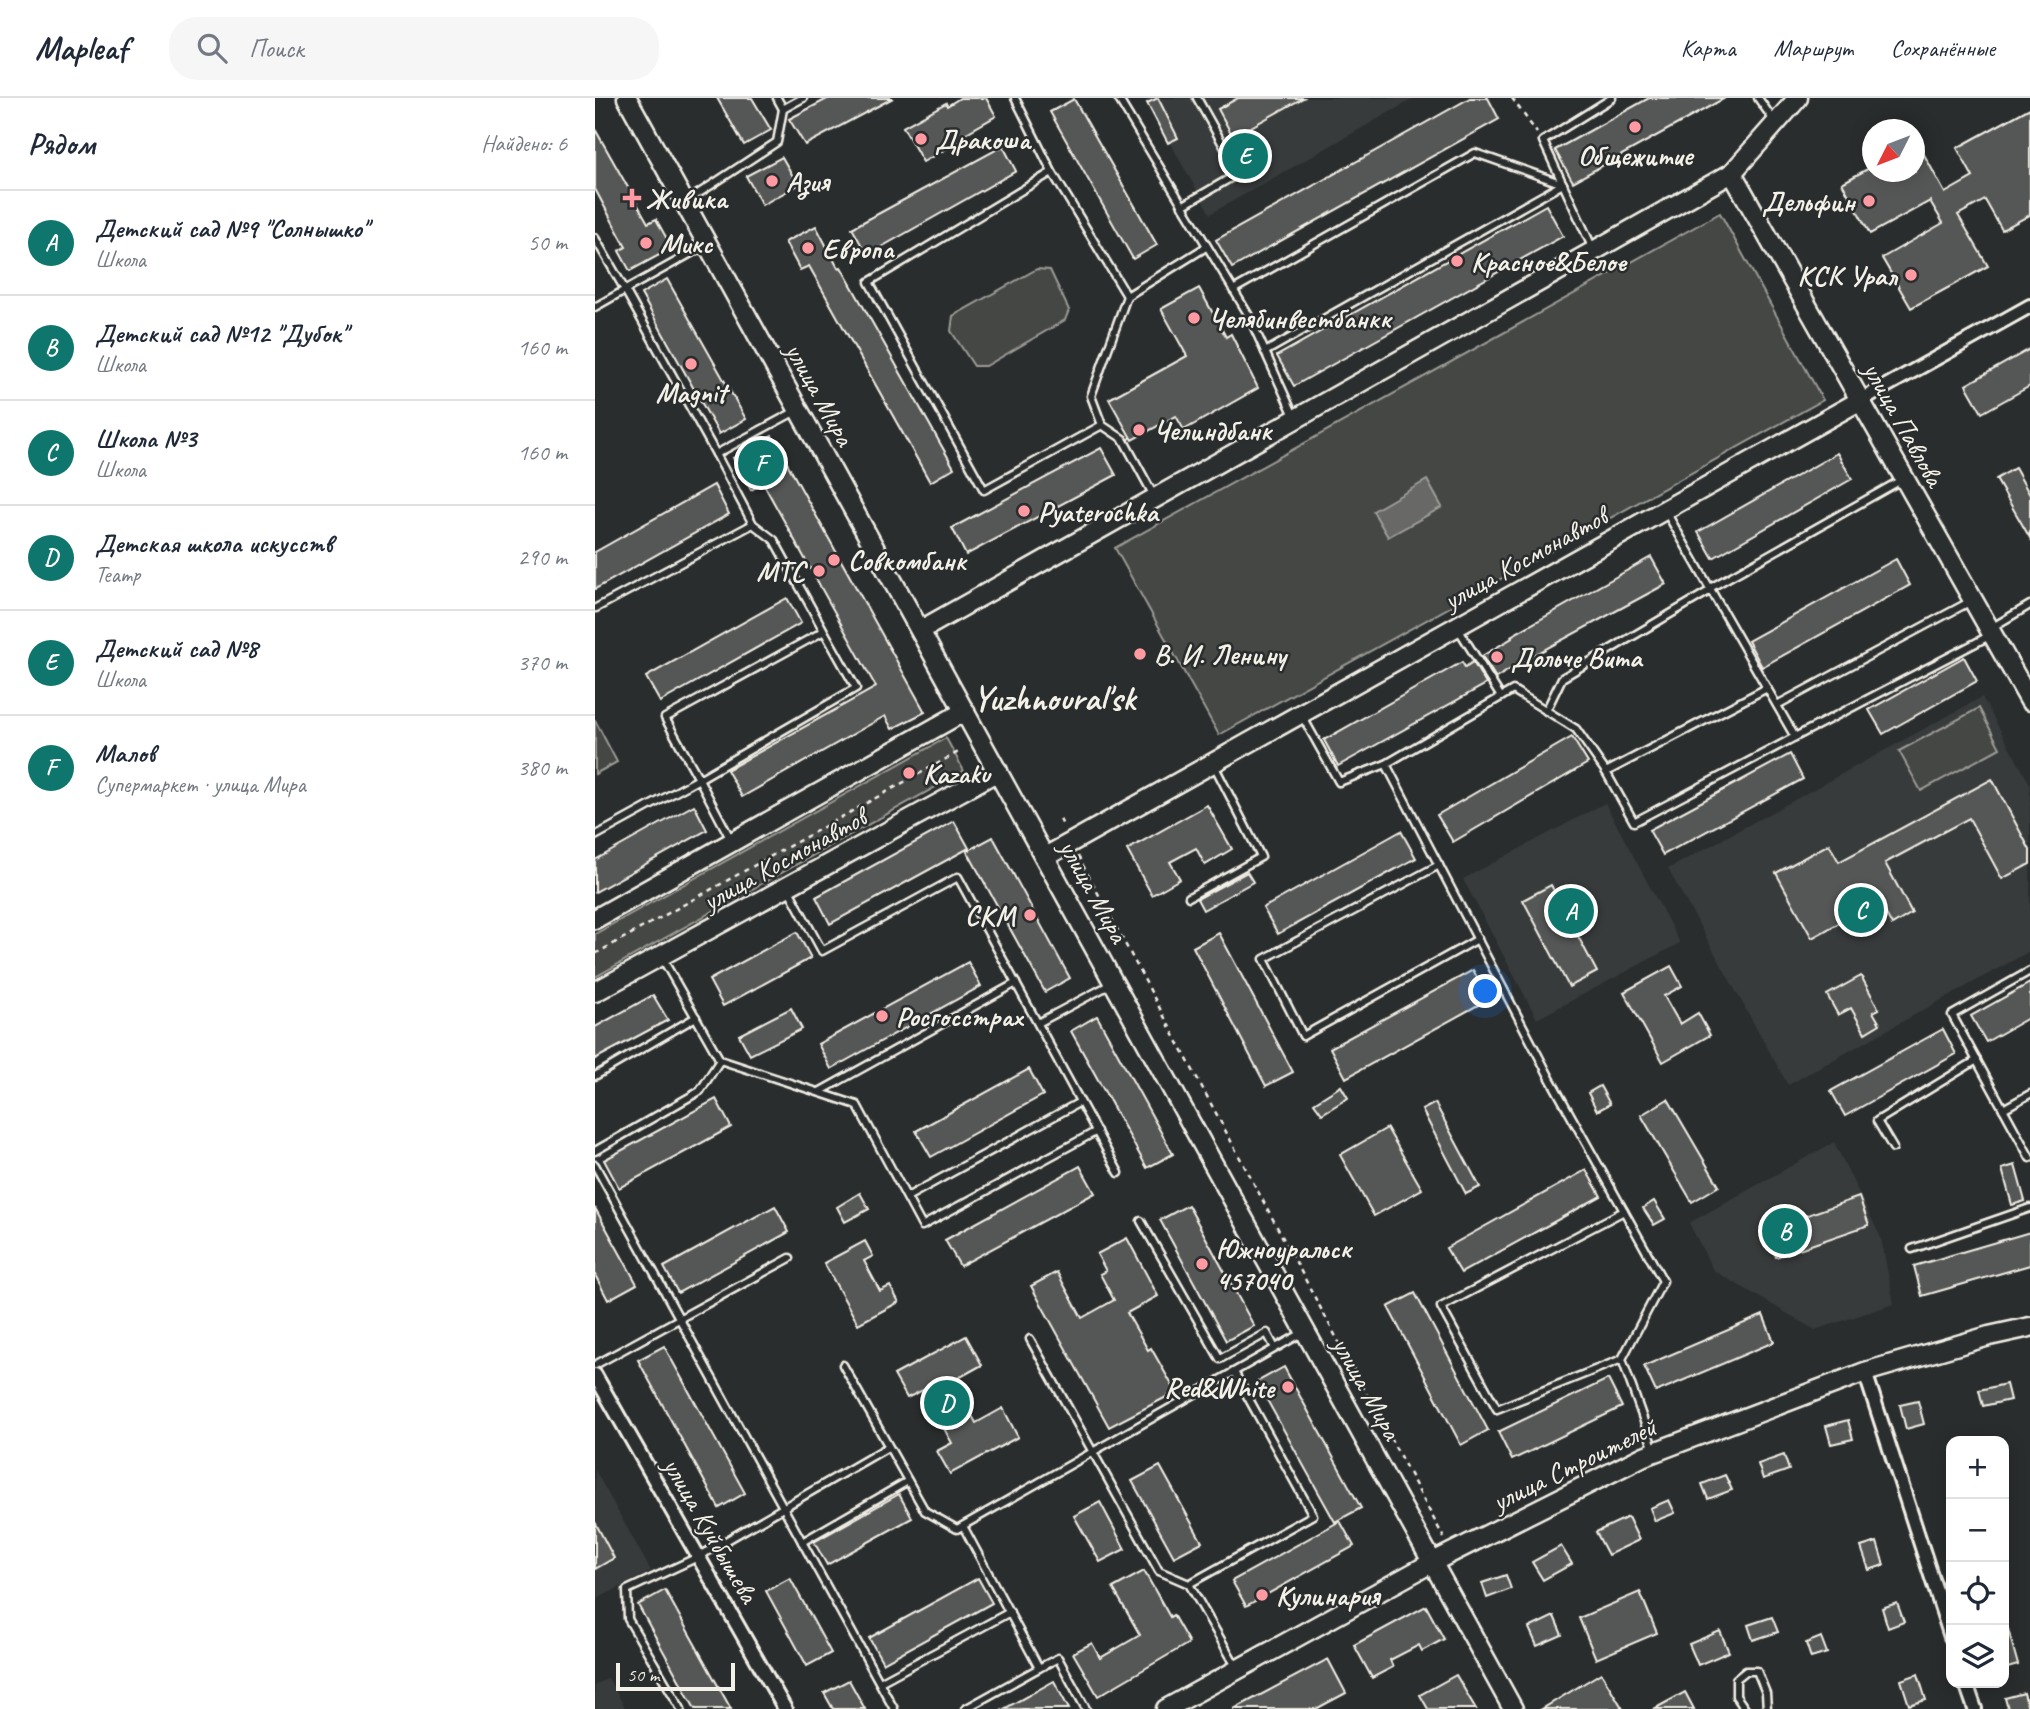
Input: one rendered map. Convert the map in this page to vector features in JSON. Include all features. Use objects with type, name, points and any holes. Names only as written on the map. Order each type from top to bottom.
[{"type":"street","name":"улица Мира","points":[[627,98],[1513,1709]]},
{"type":"street","points":[[921,630],[1732,173],[1798,98]]},
{"type":"street","name":"улица Павлова","points":[[1732,173],[2030,701]]},
{"type":"street","name":"улица Космонавтов","points":[[1045,857],[2030,306]]},
{"type":"street","name":"улица Космонавтов","points":[[595,919],[965,711]]},
{"type":"street","name":"улица Космонавтов","points":[[595,992],[998,771]]},
{"type":"street","name":"улица Строителей","points":[[1166,1709],[1433,1562],[1654,1452],[1865,1372],[1989,1336],[2030,1327]]},
{"type":"street","points":[[1865,1372],[1947,1625]]},
{"type":"street","name":"улица Куйбышева","points":[[595,1375],[785,1709]]},
{"type":"street","points":[[1968,1688],[1975,1709]]},
{"type":"lane","points":[[685,202],[778,142],[783,109],[777,98]]},
{"type":"lane","points":[[783,109],[803,98]]},
{"type":"lane","points":[[1015,98],[1052,172],[1127,296]]},
{"type":"lane","points":[[1118,98],[1248,314],[1296,419]]},
{"type":"lane","points":[[1182,206],[1239,173],[1197,98]]},
{"type":"lane","points":[[1594,251],[1543,142],[1612,98]]},
{"type":"lane","points":[[1758,98],[1776,124]]},
{"type":"lane","points":[[1233,290],[1475,153],[1563,184]]},
{"type":"lane","points":[[1052,172],[869,282],[984,490],[1102,425]]},
{"type":"lane","points":[[1265,352],[1563,184]]},
{"type":"lane","points":[[595,238],[753,524],[774,540],[856,688],[595,836]]},
{"type":"lane","points":[[595,307],[708,244]]},
{"type":"lane","points":[[1155,498],[1123,439],[1102,425],[1091,396],[1127,296],[1206,247]]},
{"type":"lane","points":[[716,454],[799,410]]},
{"type":"lane","points":[[1546,710],[1562,678],[1904,478]]},
{"type":"lane","points":[[1665,510],[1795,737]]},
{"type":"lane","points":[[597,608],[753,524]]},
{"type":"lane","points":[[1777,705],[1973,600]]},
{"type":"lane","points":[[1300,714],[1339,782],[1386,764],[1513,690],[1576,729],[1606,772],[1634,822],[1991,632],[2030,605]]},
{"type":"lane","points":[[1457,626],[1501,697]]},
{"type":"lane","points":[[732,842],[665,718],[824,631]]},
{"type":"lane","points":[[1606,772],[1767,688]]},
{"type":"lane","points":[[1189,897],[1261,857],[1213,763]]},
{"type":"lane","points":[[1386,764],[1551,1080],[1624,1211],[1663,1281],[1622,1359],[1497,1409],[1441,1307],[1624,1211]]},
{"type":"lane","points":[[1440,865],[1264,959],[1303,1036],[1478,939]]},
{"type":"lane","points":[[788,887],[822,951],[958,877],[1119,1173]]},
{"type":"lane","points":[[661,956],[720,1060],[857,1105],[922,1226],[1097,1132]]},
{"type":"lane","points":[[2030,971],[1952,1015],[2030,1158]]},
{"type":"lane","points":[[1038,1023],[1114,982]]},
{"type":"lane","points":[[819,1092],[1016,983]]},
{"type":"lane","points":[[595,1076],[696,1017]]},
{"type":"lane","points":[[595,1151],[700,1091],[720,1060]]},
{"type":"lane","points":[[1893,1148],[1877,1121],[1977,1060]]},
{"type":"lane","points":[[2003,1109],[2030,1094]]},
{"type":"lane","points":[[907,1198],[1080,1102]]},
{"type":"lane","points":[[595,1165],[597,1174],[894,1709]]},
{"type":"lane","points":[[1912,1250],[2030,1208]]},
{"type":"lane","points":[[1141,1221],[1220,1359],[1266,1333],[1275,1348]]},
{"type":"lane","points":[[595,1365],[790,1258]]},
{"type":"lane","points":[[843,1366],[925,1511],[957,1529],[1306,1331]]},
{"type":"lane","points":[[1030,1339],[1159,1571],[1189,1584],[1238,1669]]},
{"type":"lane","points":[[1622,1359],[1654,1452]]},
{"type":"lane","points":[[1189,1584],[1313,1515],[1234,1372]]},
{"type":"lane","points":[[681,1709],[628,1619],[627,1590],[698,1557],[888,1447]]},
{"type":"lane","points":[[802,1542],[908,1481]]},
{"type":"lane","points":[[963,1526],[1039,1668]]},
{"type":"lane","points":[[880,1682],[1010,1612]]},
{"type":"lane","points":[[965,1709],[1058,1658],[1086,1709]]},
{"type":"lane","points":[[1745,1709],[1735,1696],[1736,1679],[1746,1671],[1757,1671],[1766,1693],[1767,1709]]},
{"type":"path","points":[[1512,98],[1543,142]]},
{"type":"path","points":[[595,954],[962,750]]},
{"type":"path","points":[[1060,819],[1452,1552]]},
{"type":"shaded area","points":[[1145,98],[1415,98],[1210,214]]},
{"type":"shaded area","points":[[1720,213],[1823,400],[1219,735],[1115,548]]},
{"type":"shaded area","points":[[1037,269],[1050,270],[1069,310],[1065,320],[986,366],[974,366],[951,331],[953,316]]},
{"type":"shaded area","points":[[1427,480],[1442,507],[1388,537],[1373,511]]},
{"type":"shaded area","points":[[1982,697],[2030,784],[2030,951],[1788,1085],[1668,869]]},
{"type":"shaded area","points":[[1979,708],[2000,748],[1921,791],[1899,751]]},
{"type":"shaded area","points":[[595,720],[617,762],[595,774]]},
{"type":"shaded area","points":[[946,738],[964,771],[595,977],[595,934]]},
{"type":"shaded area","points":[[1605,803],[1680,943],[1537,1019],[1463,879]]},
{"type":"shaded area","points":[[1834,1142],[1881,1238],[1894,1304],[1815,1330],[1713,1270],[1689,1223]]},
{"type":"shaded area","points":[[595,1470],[651,1571],[595,1600]]},
{"type":"shaded area","points":[[608,1678],[626,1709],[595,1709],[595,1685]]},
{"type":"building","points":[[717,98],[752,98],[771,130],[744,145]]},
{"type":"building","points":[[829,98],[893,98],[805,145],[789,119]]},
{"type":"building","points":[[960,98],[986,98],[996,116],[923,162],[903,127]]},
{"type":"building","points":[[1158,98],[1178,138],[1168,143],[1147,103]]},
{"type":"building","points":[[1238,98],[1303,98],[1233,137],[1218,109]]},
{"type":"building","points":[[1470,98],[1488,98],[1499,119],[1232,268],[1216,240]]},
{"type":"building","name":"Общежитие","points":[[1649,98],[1725,98],[1573,182],[1555,150]]},
{"type":"building","points":[[1074,99],[1157,245],[1133,259],[1050,112]]},
{"type":"building","points":[[2030,108],[2030,215],[2002,230],[1985,200],[1958,215],[1988,266],[1911,308],[1882,258],[1943,223],[1930,201],[1870,234],[1842,183],[1862,172],[1862,182],[1925,182],[1925,156],[1945,193],[1973,177],[1957,148]]},
{"type":"building","points":[[595,129],[648,223],[656,219],[672,248],[630,271],[619,251],[626,247],[595,189]]},
{"type":"building","points":[[1003,146],[1016,171],[867,255],[852,228]]},
{"type":"building","name":"Азия","points":[[782,157],[798,185],[762,205],[746,176]]},
{"type":"building","points":[[1546,205],[1563,236],[1294,386],[1277,356]]},
{"type":"building","points":[[816,226],[954,468],[930,482],[809,266],[800,270],[785,242]]},
{"type":"building","points":[[667,279],[746,419],[719,434],[641,294]]},
{"type":"building","points":[[1199,288],[1226,337],[1231,334],[1258,388],[1184,430],[1176,416],[1132,440],[1109,399],[1187,356],[1161,309]]},
{"type":"building","points":[[2030,349],[2030,386],[1982,413],[1966,385]]},
{"type":"building","points":[[772,436],[925,712],[892,729],[885,716],[742,797],[727,770],[876,687],[763,483],[751,490],[733,458]]},
{"type":"building","points":[[1101,448],[1116,475],[966,555],[952,528]]},
{"type":"building","points":[[1837,453],[1852,479],[1713,558],[1698,532]]},
{"type":"building","points":[[2015,468],[2030,495],[2030,538],[1996,479]]},
{"type":"building","points":[[714,485],[729,514],[595,589],[595,552]]},
{"type":"building","points":[[1651,557],[1666,584],[1496,678],[1482,656],[1512,638],[1511,636]]},
{"type":"building","points":[[1896,559],[1910,585],[1762,667],[1748,641]]},
{"type":"building","points":[[787,598],[801,623],[660,702],[646,677]]},
{"type":"building","points":[[1964,657],[1977,681],[1883,734],[1869,710]]},
{"type":"building","points":[[1462,662],[1465,667],[1473,662],[1486,684],[1338,766],[1324,740]]},
{"type":"building","points":[[1572,737],[1588,763],[1453,842],[1437,815]]},
{"type":"building","points":[[1790,754],[1803,779],[1663,855],[1649,830]]},
{"type":"building","points":[[1992,779],[2030,850],[2030,864],[2002,879],[1969,818],[1885,863],[1912,913],[1892,925],[1879,901],[1812,938],[1776,873],[1829,844],[1839,862]]},
{"type":"building","points":[[694,805],[707,830],[595,892],[595,860]]},
{"type":"building","points":[[1207,805],[1232,849],[1205,865],[1196,848],[1170,862],[1180,879],[1152,895],[1127,850]]},
{"type":"building","points":[[954,821],[969,848],[830,924],[816,897]]},
{"type":"building","points":[[1401,831],[1416,858],[1278,934],[1263,908]]},
{"type":"building","points":[[993,837],[1070,978],[1045,992],[967,851]]},
{"type":"building","points":[[1247,872],[1253,882],[1203,910],[1197,899]]},
{"type":"building","points":[[1551,885],[1597,972],[1569,987],[1523,900]]},
{"type":"building","points":[[797,932],[811,958],[723,1006],[709,980]]},
{"type":"building","points":[[1219,933],[1293,1072],[1266,1086],[1193,947]]},
{"type":"building","points":[[968,962],[981,986],[831,1069],[818,1044]]},
{"type":"building","points":[[1671,966],[1682,986],[1664,996],[1680,1024],[1698,1013],[1710,1035],[1663,1062],[1624,992]]},
{"type":"building","points":[[1473,970],[1489,999],[1346,1078],[1330,1048]]},
{"type":"building","points":[[1861,976],[1879,1009],[1873,1012],[1880,1024],[1865,1033],[1851,1008],[1838,1015],[1827,995]]},
{"type":"building","points":[[2030,983],[2030,1017],[1986,1042],[1971,1016]]},
{"type":"building","points":[[653,995],[668,1020],[595,1059],[595,1027]]},
{"type":"building","points":[[791,1008],[802,1029],[750,1055],[739,1035]]},
{"type":"building","points":[[1097,1016],[1173,1154],[1147,1168],[1071,1031]]},
{"type":"building","points":[[1943,1029],[1956,1054],[1845,1116],[1831,1091]]},
{"type":"building","points":[[1029,1069],[1043,1095],[931,1157],[916,1131]]},
{"type":"building","points":[[1341,1086],[1348,1098],[1322,1114],[1314,1103]]},
{"type":"building","points":[[1600,1086],[1610,1104],[1597,1111],[1588,1093]]},
{"type":"building","points":[[716,1099],[731,1127],[619,1188],[604,1160]]},
{"type":"building","points":[[1668,1099],[1719,1186],[1692,1202],[1641,1115]]},
{"type":"building","points":[[1435,1103],[1480,1187],[1466,1194],[1422,1110]]},
{"type":"building","points":[[1387,1128],[1422,1189],[1374,1216],[1340,1155]]},
{"type":"building","points":[[2015,1165],[2025,1201],[2012,1205],[2002,1169]]},
{"type":"building","points":[[1080,1166],[1095,1193],[960,1266],[945,1240]]},
{"type":"building","points":[[1586,1170],[1601,1196],[1461,1273],[1446,1248]]},
{"type":"building","points":[[860,1193],[869,1209],[845,1222],[837,1207]]},
{"type":"building","points":[[1859,1197],[1869,1225],[1776,1257],[1767,1229]]},
{"type":"building","points":[[1654,1201],[1665,1219],[1654,1225],[1643,1208]]},
{"type":"building","points":[[1188,1205],[1254,1326],[1226,1341],[1160,1220]]},
{"type":"building","points":[[775,1206],[789,1232],[678,1293],[664,1267]]},
{"type":"building","points":[[595,1208],[637,1284],[608,1300],[595,1275]]},
{"type":"building","points":[[2030,1232],[2030,1265],[1922,1296],[1914,1266]]},
{"type":"building","points":[[1127,1238],[1158,1296],[1127,1313],[1176,1392],[1109,1427],[1031,1286],[1057,1272],[1082,1318],[1114,1300],[1100,1274],[1106,1271],[1097,1254]]},
{"type":"building","points":[[865,1241],[873,1256],[864,1261],[880,1291],[890,1286],[899,1302],[858,1324],[824,1263]]},
{"type":"building","points":[[1415,1293],[1488,1430],[1461,1445],[1388,1307]]},
{"type":"building","points":[[1763,1315],[1774,1342],[1656,1392],[1644,1366]]},
{"type":"building","points":[[966,1336],[982,1365],[953,1381],[976,1423],[1003,1408],[1018,1437],[950,1474],[937,1451],[952,1443],[923,1390],[907,1398],[894,1375]]},
{"type":"building","points":[[664,1346],[745,1493],[719,1508],[638,1360]]},
{"type":"building","points":[[1284,1367],[1361,1508],[1335,1522],[1257,1382]]},
{"type":"building","points":[[1608,1379],[1622,1407],[1512,1460],[1498,1432]]},
{"type":"building","points":[[2006,1384],[2010,1400],[1983,1406],[1979,1390]]},
{"type":"building","points":[[1918,1401],[1924,1424],[1906,1429],[1900,1405]]},
{"type":"building","points":[[1848,1420],[1853,1439],[1831,1444],[1826,1426]]},
{"type":"building","points":[[1784,1455],[1789,1470],[1763,1479],[1758,1464]]},
{"type":"building","points":[[1160,1466],[1202,1542],[1174,1557],[1132,1481]]},
{"type":"building","points":[[1725,1475],[1732,1490],[1708,1499],[1702,1484]]},
{"type":"building","points":[[899,1494],[912,1518],[827,1565],[814,1542]]},
{"type":"building","points":[[1669,1500],[1675,1513],[1655,1521],[1650,1508]]},
{"type":"building","points":[[1100,1502],[1125,1549],[1100,1562],[1074,1516]]},
{"type":"building","points":[[1628,1517],[1639,1540],[1608,1555],[1596,1532]]},
{"type":"building","points":[[1340,1521],[1354,1546],[1246,1606],[1232,1581]]},
{"type":"building","points":[[595,1522],[614,1558],[595,1569]]},
{"type":"building","points":[[1877,1542],[1884,1565],[1869,1570],[1861,1547]]},
{"type":"building","points":[[1561,1546],[1572,1564],[1543,1580],[1532,1562]]},
{"type":"building","points":[[1144,1571],[1170,1617],[1173,1615],[1189,1643],[1098,1696],[1073,1653],[1092,1643],[1100,1658],[1140,1635],[1113,1588]]},
{"type":"building","points":[[1506,1575],[1511,1589],[1487,1598],[1482,1583]]},
{"type":"building","points":[[790,1578],[831,1653],[807,1666],[766,1591]]},
{"type":"building","points":[[978,1578],[992,1603],[883,1663],[869,1638]]},
{"type":"building","points":[[665,1590],[731,1709],[695,1709],[638,1605]]},
{"type":"building","points":[[1640,1592],[1657,1633],[1596,1659],[1579,1618]]},
{"type":"building","points":[[1897,1603],[1904,1622],[1888,1628],[1882,1608]]},
{"type":"building","points":[[1426,1606],[1444,1639],[1422,1651],[1419,1645],[1390,1660],[1393,1667],[1372,1678],[1354,1645]]},
{"type":"building","points":[[1554,1616],[1562,1635],[1537,1646],[1529,1628]]},
{"type":"building","points":[[1772,1617],[1778,1632],[1753,1640],[1748,1625]]},
{"type":"building","points":[[1720,1631],[1729,1652],[1698,1665],[1689,1644]]},
{"type":"building","points":[[2009,1633],[2018,1665],[2009,1668]]},
{"type":"building","points":[[1821,1637],[1827,1653],[1811,1658],[1806,1643]]},
{"type":"building","points":[[1328,1659],[1346,1693],[1316,1709],[1234,1709]]},
{"type":"building","points":[[1601,1673],[1623,1709],[1542,1709]]},
{"type":"building","points":[[1918,1674],[1926,1700],[1909,1705],[1901,1680]]},
{"type":"building","points":[[1456,1675],[1476,1709],[1428,1709],[1420,1695]]},
{"type":"building","points":[[849,1680],[865,1709],[833,1709],[824,1693]]},
{"type":"building","points":[[1054,1681],[1069,1709],[1004,1709]]},
{"type":"building","points":[[1685,1692],[1694,1709],[1654,1709]]},
{"type":"building","points":[[2024,1693],[2028,1709],[2008,1709],[2005,1698]]},
{"type":"place","name":"Общежитие","points":[[1635,127]]},
{"type":"place","name":"Дракоша","points":[[921,139]]},
{"type":"place","name":"Детский сад №8","points":[[1245,156]]},
{"type":"place","name":"Азия","points":[[772,181]]},
{"type":"place","name":"Живика","points":[[632,198]]},
{"type":"place","name":"Дельфин","points":[[1869,201]]},
{"type":"place","name":"Микс","points":[[646,243]]},
{"type":"place","name":"Европа","points":[[808,248]]},
{"type":"place","name":"Красное&Белое","points":[[1457,261]]},
{"type":"place","name":"КСК Урал","points":[[1911,275]]},
{"type":"place","name":"Челябинвестбанкк","points":[[1194,318]]},
{"type":"place","name":"Magnit","points":[[691,364]]},
{"type":"place","name":"Челиндбанк","points":[[1139,430]]},
{"type":"place","name":"Малов","points":[[761,463]]},
{"type":"place","name":"Pyaterochka","points":[[1024,511]]},
{"type":"place","name":"Совкомбанк","points":[[834,560]]},
{"type":"place","name":"МТС","points":[[819,571]]},
{"type":"place","name":"В. И. Ленину","points":[[1140,654]]},
{"type":"place","name":"Дольче Вита","points":[[1497,657]]},
{"type":"place","name":"Kazaku","points":[[909,773]]},
{"type":"place","name":"Школа №3","points":[[1861,910]]},
{"type":"place","name":"Детский сад №9 \"Солнышко\"","points":[[1571,911]]},
{"type":"place","name":"СКМ","points":[[1030,915]]},
{"type":"place","name":"Росгосстрах","points":[[882,1016]]},
{"type":"place","name":"Детский сад №12 \"Дубок\"","points":[[1785,1231]]},
{"type":"place","name":"Южноуральск 457040","points":[[1202,1264]]},
{"type":"place","name":"Red&White","points":[[1288,1387]]},
{"type":"place","name":"Детская школа искусств","points":[[947,1403]]},
{"type":"place","name":"Кулинария","points":[[1262,1595]]},
{"type":"district","name":"Yuzhnoural'sk","points":[[1054,698]]}]
